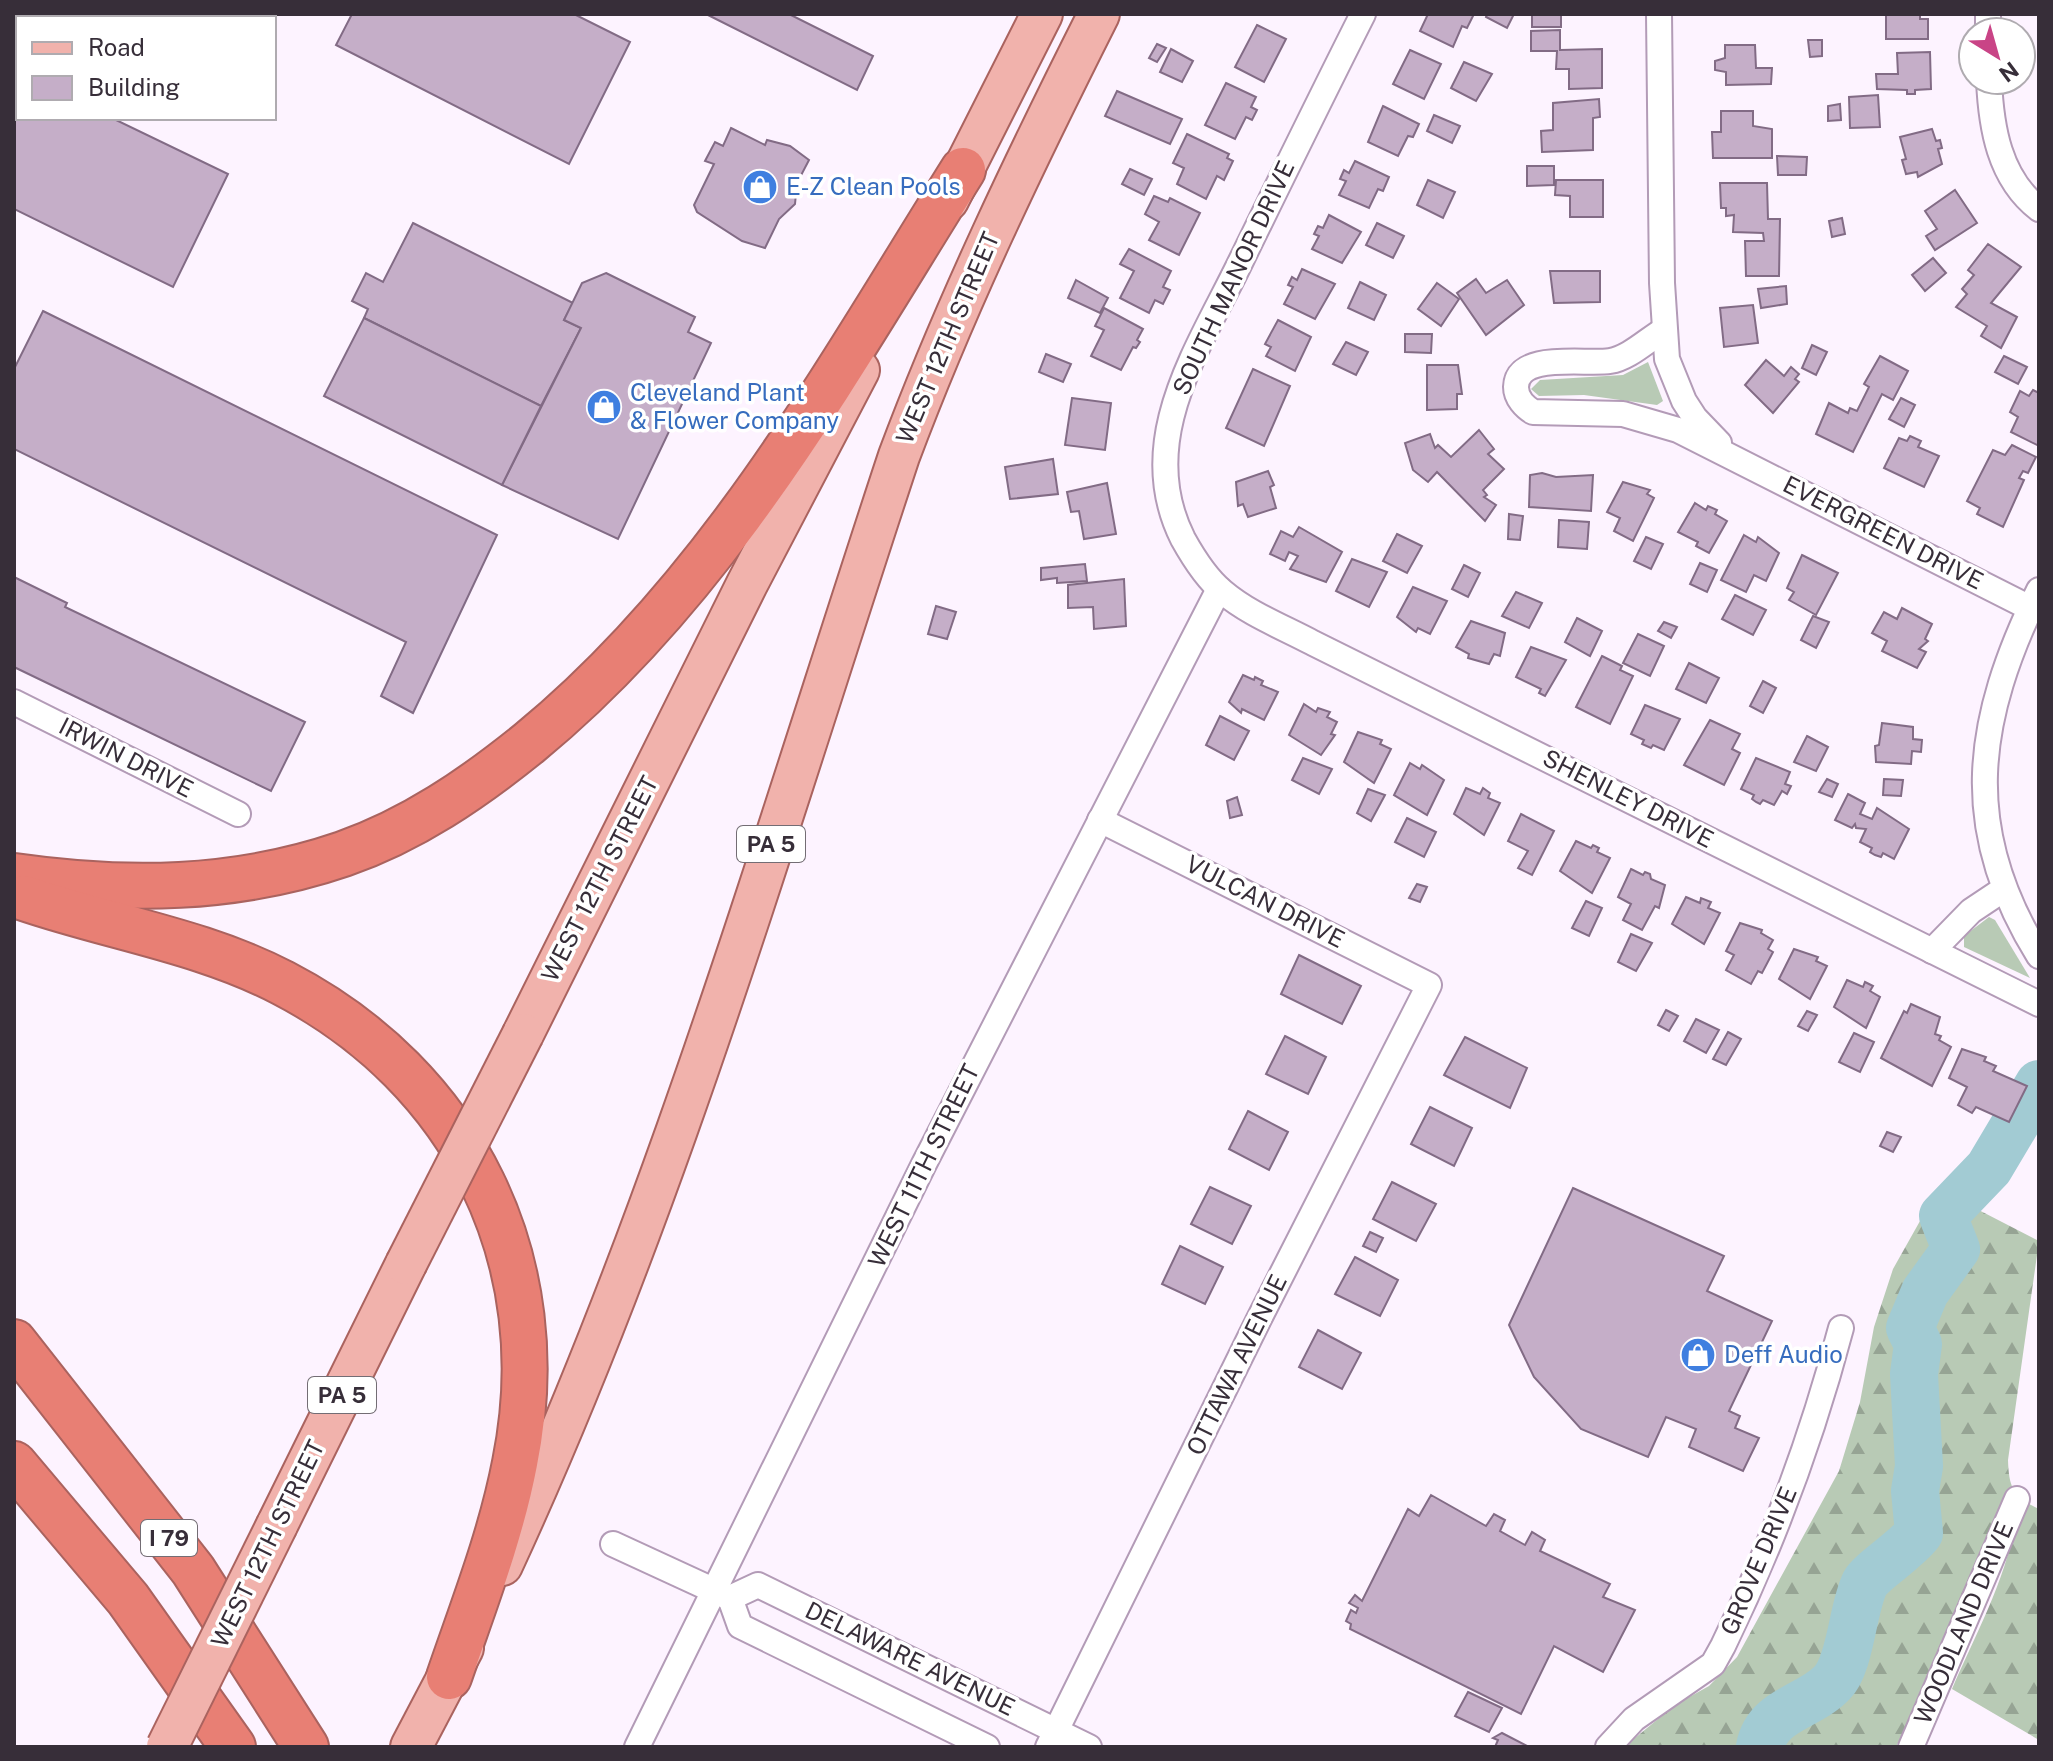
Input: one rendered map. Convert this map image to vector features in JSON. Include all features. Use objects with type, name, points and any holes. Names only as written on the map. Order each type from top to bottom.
[{"type":"highway","points":[[14,876],[142,887],[185,886],[270,874],[321,861],[382,838],[448,804],[478,783],[593,687],[709,559],[788,449],[963,170]]},
{"type":"highway","points":[[14,895],[211,954],[282,982],[347,1022],[382,1050],[413,1080],[465,1146],[499,1216],[510,1253],[524,1339],[524,1383],[518,1448],[507,1500],[449,1677]]},
{"type":"highway","name":"I 79","points":[[14,1342],[193,1570],[306,1747]]},
{"type":"highway","points":[[14,1464],[128,1599],[233,1747]]},
{"type":"main road","name":"WEST 12TH STREET","points":[[167,1747],[747,584],[1042,14]]},
{"type":"main road","name":"WEST 12TH STREET","points":[[417,1735],[449,1677],[537,1489],[641,1229],[932,368],[1009,194],[1099,14]]},
{"type":"street","name":"SOUTH MANOR DRIVE","points":[[1219,589],[1187,546],[1173,514],[1163,469],[1169,419],[1178,392],[1210,324],[1363,14]]},
{"type":"street","name":"EVERGREEN DRIVE","points":[[1659,14],[1667,359],[1684,401],[1695,418],[1735,458]]},
{"type":"street","points":[[1989,96],[1997,148],[2014,180],[2039,209]]},
{"type":"street","name":"EVERGREEN DRIVE","points":[[1664,330],[1612,361],[1533,365],[1520,377],[1517,394],[1533,412],[1598,413],[1643,418],[1678,430],[2035,599]]},
{"type":"street","name":"WEST 11TH STREET","points":[[637,1747],[722,1595],[924,1164],[1219,589]]},
{"type":"street","name":"SHENLEY DRIVE","points":[[1219,589],[1237,603],[1313,643],[2039,1004]]},
{"type":"street","points":[[2035,599],[2001,676],[1985,749],[1983,781],[1991,844],[2004,889],[2039,956]]},
{"type":"street","name":"IRWIN DRIVE","points":[[14,702],[238,814]]},
{"type":"street","name":"VULCAN DRIVE","points":[[1100,820],[1429,985]]},
{"type":"street","points":[[1932,951],[1971,911],[2004,889]]},
{"type":"street","name":"OTTAWA AVENUE","points":[[1052,1739],[1259,1319],[1429,985]]},
{"type":"street","name":"GROVE DRIVE","points":[[1608,1747],[1634,1719],[1713,1664],[1783,1510],[1823,1394],[1841,1328]]},
{"type":"street","name":"WOODLAND DRIVE","points":[[1911,1747],[2017,1499]]},
{"type":"street","points":[[613,1544],[722,1595]]},
{"type":"street","name":"DELAWARE AVENUE","points":[[987,1747],[740,1626],[722,1595],[758,1585],[1052,1739],[1089,1747]]},
{"type":"green space","points":[[1648,362],[1663,401],[1657,405],[1584,395],[1539,396],[1531,389],[1540,380],[1623,375]]},
{"type":"green space","points":[[1989,917],[1995,920],[2030,978],[1964,947],[1964,936]]},
{"type":"green space","points":[[1938,1189],[2039,1241],[2008,1460],[2014,1490],[2023,1500],[2039,1509],[2039,1740],[1952,1689],[2002,1573],[2010,1549],[2017,1500],[1993,1525],[1942,1652],[1896,1747],[1624,1747],[1675,1705],[1709,1686],[1737,1657],[1839,1471],[1860,1402],[1874,1327],[1893,1269]]},
{"type":"building","points":[[352,14],[574,14],[630,42],[569,164],[336,45]]},
{"type":"building","points":[[706,14],[789,14],[873,56],[857,90]]},
{"type":"building","points":[[1428,14],[1474,14],[1467,28],[1462,26],[1453,47],[1420,31]]},
{"type":"building","points":[[1487,14],[1514,14],[1507,28],[1486,17]]},
{"type":"building","points":[[1532,14],[1561,14],[1561,27],[1532,27]]},
{"type":"building","points":[[1886,14],[1920,14],[1920,19],[1928,19],[1928,39],[1886,39]]},
{"type":"building","points":[[1257,25],[1286,39],[1264,82],[1235,67]]},
{"type":"building","points":[[1560,30],[1560,50],[1602,49],[1602,88],[1569,89],[1569,69],[1556,69],[1557,51],[1531,51],[1531,31]]},
{"type":"building","points":[[1808,40],[1822,40],[1822,56],[1810,57]]},
{"type":"building","points":[[1157,44],[1166,48],[1157,62],[1149,58]]},
{"type":"building","points":[[1725,45],[1755,45],[1756,68],[1772,68],[1771,84],[1726,85],[1726,72],[1715,70],[1715,61],[1725,58]]},
{"type":"building","points":[[1171,49],[1193,61],[1182,82],[1160,72]]},
{"type":"building","points":[[1410,50],[1441,64],[1424,99],[1393,84]]},
{"type":"building","points":[[1930,52],[1931,89],[1907,94],[1907,90],[1877,89],[1876,74],[1898,74],[1897,53]]},
{"type":"building","points":[[1464,62],[1492,74],[1476,101],[1451,88]]},
{"type":"building","points":[[14,70],[16,120],[116,120],[228,174],[173,287],[14,209]]},
{"type":"building","points":[[1226,83],[1256,97],[1251,107],[1257,110],[1252,120],[1246,117],[1235,139],[1205,125]]},
{"type":"building","points":[[1117,91],[1182,119],[1170,144],[1105,116]]},
{"type":"building","points":[[1878,95],[1880,127],[1850,128],[1849,97]]},
{"type":"building","points":[[1599,99],[1600,117],[1593,118],[1593,150],[1542,152],[1541,131],[1553,130],[1553,103]]},
{"type":"building","points":[[1840,104],[1841,120],[1828,121],[1828,106]]},
{"type":"building","points":[[1383,106],[1419,124],[1413,137],[1408,136],[1398,156],[1368,142]]},
{"type":"building","points":[[1721,111],[1753,111],[1753,126],[1772,129],[1772,158],[1713,158],[1712,132],[1721,132]]},
{"type":"building","points":[[1434,115],[1460,126],[1452,143],[1427,131]]},
{"type":"building","points":[[731,128],[765,145],[767,140],[790,146],[809,160],[797,183],[795,204],[779,219],[765,248],[742,241],[697,212],[694,205],[714,164],[705,161],[715,142],[723,146]]},
{"type":"building","points":[[1932,129],[1936,141],[1940,140],[1942,148],[1938,149],[1942,164],[1918,177],[1917,172],[1906,174],[1902,160],[1906,159],[1900,137]]},
{"type":"building","points":[[1187,134],[1229,154],[1227,158],[1233,161],[1224,180],[1217,176],[1206,199],[1177,184],[1184,168],[1173,163]]},
{"type":"building","points":[[1777,156],[1807,157],[1806,175],[1778,175]]},
{"type":"building","points":[[1355,161],[1389,177],[1383,191],[1378,189],[1369,208],[1339,195],[1346,181],[1340,179],[1344,170],[1349,173]]},
{"type":"building","points":[[1527,166],[1554,166],[1554,185],[1527,186]]},
{"type":"building","points":[[1130,169],[1152,179],[1144,195],[1122,184]]},
{"type":"building","points":[[1428,180],[1455,192],[1443,218],[1417,205]]},
{"type":"building","points":[[1556,180],[1603,180],[1603,217],[1570,217],[1570,196],[1555,195]]},
{"type":"building","points":[[1720,183],[1767,183],[1768,219],[1780,219],[1779,276],[1746,276],[1745,241],[1764,241],[1763,233],[1733,232],[1734,215],[1726,216],[1726,208],[1721,208]]},
{"type":"building","points":[[1955,190],[1977,223],[1935,250],[1926,236],[1937,229],[1925,211]]},
{"type":"building","points":[[1154,196],[1168,202],[1170,198],[1200,213],[1179,255],[1149,240],[1159,222],[1145,214]]},
{"type":"building","points":[[1329,215],[1361,232],[1342,263],[1312,249],[1319,236],[1314,234],[1318,226],[1323,228]]},
{"type":"building","points":[[1842,218],[1845,234],[1832,237],[1829,221]]},
{"type":"building","points":[[413,223],[573,303],[564,320],[581,328],[541,406],[364,318],[368,309],[352,301],[366,273],[383,282]]},
{"type":"building","points":[[1377,223],[1404,236],[1393,258],[1366,245]]},
{"type":"building","points":[[1988,244],[2021,267],[1991,303],[2017,317],[2001,348],[1981,336],[1987,326],[1956,307],[1967,294],[1962,289],[1974,275],[1968,270]]},
{"type":"building","points":[[1129,249],[1171,271],[1163,287],[1170,290],[1163,304],[1155,300],[1149,313],[1120,298],[1134,271],[1120,264]]},
{"type":"building","points":[[1933,258],[1946,273],[1925,291],[1912,275]]},
{"type":"building","points":[[1302,269],[1335,284],[1315,319],[1284,304],[1293,287],[1288,285],[1292,277],[1297,280]]},
{"type":"building","points":[[1550,271],[1600,271],[1600,302],[1554,303]]},
{"type":"building","points":[[606,273],[695,317],[688,332],[711,343],[618,539],[502,485],[581,328],[564,320],[582,283]]},
{"type":"building","points":[[1476,279],[1486,293],[1507,280],[1524,305],[1486,335],[1457,293]]},
{"type":"building","points":[[1076,280],[1108,298],[1100,313],[1068,298]]},
{"type":"building","points":[[1360,282],[1386,295],[1374,320],[1348,308]]},
{"type":"building","points":[[1437,283],[1459,299],[1441,326],[1418,309]]},
{"type":"building","points":[[1786,286],[1787,304],[1761,308],[1758,289]]},
{"type":"building","points":[[1753,305],[1758,343],[1724,347],[1720,308]]},
{"type":"building","points":[[1104,308],[1143,329],[1137,340],[1140,342],[1136,348],[1133,347],[1121,370],[1091,356],[1104,330],[1095,326]]},
{"type":"building","points":[[43,311],[497,535],[413,713],[381,696],[406,642],[14,449],[14,369]]},
{"type":"building","points":[[364,318],[541,406],[502,485],[324,396]]},
{"type":"building","points":[[1278,320],[1311,337],[1295,371],[1266,356],[1271,347],[1265,344]]},
{"type":"building","points":[[1405,334],[1432,334],[1431,353],[1405,352]]},
{"type":"building","points":[[1346,342],[1368,352],[1356,375],[1333,364]]},
{"type":"building","points":[[1812,345],[1827,352],[1816,375],[1802,368]]},
{"type":"building","points":[[1046,354],[1071,364],[1063,382],[1039,372]]},
{"type":"building","points":[[1880,356],[1908,371],[1893,400],[1882,394],[1853,452],[1816,434],[1829,403],[1848,413],[1850,408],[1857,411],[1869,387],[1864,384]]},
{"type":"building","points":[[2004,356],[2027,367],[2018,384],[1995,372]]},
{"type":"building","points":[[1766,360],[1784,376],[1791,367],[1799,374],[1795,379],[1799,382],[1773,413],[1745,385]]},
{"type":"building","points":[[1427,365],[1458,365],[1462,394],[1457,394],[1457,409],[1427,410]]},
{"type":"building","points":[[1253,369],[1290,386],[1264,446],[1226,428]]},
{"type":"building","points":[[2033,390],[2039,393],[2039,446],[2011,432],[2018,417],[2010,412],[2020,391],[2029,396]]},
{"type":"building","points":[[1072,398],[1111,403],[1105,450],[1065,445]]},
{"type":"building","points":[[1901,398],[1915,405],[1904,427],[1889,419]]},
{"type":"building","points":[[1479,430],[1494,449],[1488,454],[1504,469],[1483,490],[1487,495],[1484,497],[1496,505],[1485,521],[1437,472],[1428,482],[1413,470],[1405,443],[1430,434],[1435,448],[1438,445],[1451,457]]},
{"type":"building","points":[[1910,436],[1921,441],[1918,447],[1939,456],[1924,487],[1884,468],[1899,438],[1907,441]]},
{"type":"building","points":[[2012,445],[2036,457],[2028,473],[2023,471],[2019,478],[2024,480],[2003,527],[1977,514],[1980,508],[1967,501],[1993,450],[2005,455]]},
{"type":"building","points":[[1053,459],[1058,494],[1010,499],[1005,467]]},
{"type":"building","points":[[1268,471],[1274,485],[1270,487],[1276,508],[1248,517],[1243,504],[1238,506],[1236,482]]},
{"type":"building","points":[[1542,473],[1556,477],[1593,475],[1591,511],[1529,507],[1530,475]]},
{"type":"building","points":[[1623,482],[1650,490],[1647,494],[1654,498],[1633,541],[1614,531],[1620,518],[1607,512]]},
{"type":"building","points":[[1107,483],[1116,534],[1084,539],[1079,511],[1071,512],[1067,492]]},
{"type":"building","points":[[1695,503],[1706,510],[1708,506],[1717,510],[1715,514],[1727,521],[1709,553],[1696,546],[1698,542],[1678,532]]},
{"type":"building","points":[[1509,514],[1523,516],[1520,540],[1508,539]]},
{"type":"building","points":[[1559,520],[1589,522],[1587,549],[1558,547]]},
{"type":"building","points":[[1299,527],[1342,552],[1326,582],[1290,569],[1298,556],[1289,552],[1285,561],[1270,554],[1281,531],[1293,537]]},
{"type":"building","points":[[1397,534],[1422,546],[1407,573],[1383,561]]},
{"type":"building","points":[[1744,535],[1756,542],[1758,537],[1779,553],[1766,581],[1754,575],[1746,592],[1721,580]]},
{"type":"building","points":[[1646,537],[1663,544],[1651,569],[1634,561]]},
{"type":"building","points":[[1802,555],[1838,573],[1816,615],[1789,600],[1794,592],[1787,588]]},
{"type":"building","points":[[1352,559],[1387,572],[1369,607],[1336,591]]},
{"type":"building","points":[[1700,563],[1717,570],[1707,592],[1690,584]]},
{"type":"building","points":[[1085,564],[1087,581],[1057,583],[1057,578],[1041,580],[1041,568]]},
{"type":"building","points":[[1464,565],[1480,573],[1468,597],[1452,589]]},
{"type":"building","points":[[14,577],[67,603],[65,607],[305,722],[271,791],[14,667]]},
{"type":"building","points":[[1124,579],[1126,626],[1094,629],[1093,607],[1068,608],[1068,585]]},
{"type":"building","points":[[1413,587],[1447,601],[1430,634],[1418,628],[1416,632],[1397,617]]},
{"type":"building","points":[[1516,592],[1542,603],[1529,628],[1502,616]]},
{"type":"building","points":[[1735,595],[1766,610],[1753,635],[1722,619]]},
{"type":"building","points":[[936,606],[956,612],[947,639],[928,634]]},
{"type":"building","points":[[1902,608],[1932,624],[1925,639],[1928,641],[1919,649],[1926,652],[1917,668],[1882,651],[1887,641],[1872,633],[1884,612],[1897,619]]},
{"type":"building","points":[[1813,616],[1829,622],[1816,648],[1801,640]]},
{"type":"building","points":[[1577,618],[1602,631],[1590,656],[1565,642]]},
{"type":"building","points":[[1471,621],[1505,633],[1500,656],[1494,654],[1489,664],[1468,658],[1469,654],[1456,647]]},
{"type":"building","points":[[1664,622],[1677,627],[1671,638],[1658,631]]},
{"type":"building","points":[[1638,634],[1664,646],[1650,676],[1623,663]]},
{"type":"building","points":[[1531,647],[1566,660],[1545,696],[1539,693],[1541,689],[1516,677]]},
{"type":"building","points":[[1602,656],[1622,666],[1620,670],[1633,676],[1610,724],[1576,707]]},
{"type":"building","points":[[1689,663],[1719,678],[1706,703],[1676,689]]},
{"type":"building","points":[[1243,675],[1254,680],[1255,677],[1263,681],[1261,685],[1278,692],[1264,720],[1242,709],[1241,713],[1229,702]]},
{"type":"building","points":[[1763,681],[1776,688],[1763,713],[1750,706]]},
{"type":"building","points":[[1304,704],[1316,712],[1318,708],[1330,712],[1327,717],[1337,722],[1331,734],[1335,735],[1321,755],[1289,735]]},
{"type":"building","points":[[1645,705],[1680,719],[1664,750],[1642,744],[1644,740],[1631,734]]},
{"type":"building","points":[[1220,716],[1249,731],[1234,760],[1206,745]]},
{"type":"building","points":[[1710,720],[1740,734],[1732,749],[1740,753],[1724,785],[1684,765]]},
{"type":"building","points":[[1882,723],[1913,727],[1913,739],[1922,740],[1921,752],[1912,751],[1911,764],[1876,762],[1875,746],[1879,745]]},
{"type":"building","points":[[1358,732],[1382,740],[1380,744],[1391,749],[1374,783],[1344,762]]},
{"type":"building","points":[[1807,736],[1828,747],[1816,771],[1794,762]]},
{"type":"building","points":[[1303,758],[1332,769],[1319,794],[1292,780]]},
{"type":"building","points":[[1756,758],[1790,772],[1785,784],[1791,786],[1787,794],[1782,791],[1774,805],[1763,800],[1760,804],[1752,799],[1754,795],[1741,789]]},
{"type":"building","points":[[1410,763],[1420,769],[1422,765],[1444,780],[1427,815],[1394,795]]},
{"type":"building","points":[[1827,779],[1838,784],[1832,797],[1819,792]]},
{"type":"building","points":[[1884,779],[1903,780],[1901,796],[1883,795]]},
{"type":"building","points":[[1466,788],[1480,794],[1483,788],[1490,793],[1488,798],[1500,803],[1484,835],[1454,814]]},
{"type":"building","points":[[1368,789],[1385,795],[1371,821],[1357,813]]},
{"type":"building","points":[[1848,794],[1865,803],[1860,814],[1872,819],[1877,808],[1909,829],[1894,859],[1883,853],[1881,857],[1875,855],[1870,852],[1872,848],[1860,842],[1866,829],[1856,828],[1855,824],[1852,828],[1835,820]]},
{"type":"building","points":[[1237,797],[1242,815],[1230,818],[1227,801]]},
{"type":"building","points":[[1521,814],[1554,831],[1532,875],[1518,868],[1528,851],[1508,841]]},
{"type":"building","points":[[1407,818],[1436,832],[1424,857],[1395,842]]},
{"type":"building","points":[[1576,841],[1599,848],[1597,852],[1610,858],[1592,893],[1560,871]]},
{"type":"building","points":[[1631,869],[1643,875],[1645,872],[1650,874],[1651,879],[1665,885],[1659,908],[1655,906],[1642,930],[1623,920],[1631,904],[1618,897]]},
{"type":"building","points":[[1417,884],[1427,887],[1420,902],[1409,898]]},
{"type":"building","points":[[1686,897],[1700,903],[1701,898],[1711,902],[1708,908],[1720,913],[1704,944],[1672,924]]},
{"type":"building","points":[[1586,901],[1602,908],[1589,936],[1572,928]]},
{"type":"building","points":[[1740,923],[1762,930],[1761,933],[1773,940],[1768,949],[1773,952],[1762,973],[1758,971],[1751,984],[1726,970],[1734,955],[1726,951]]},
{"type":"building","points":[[1631,934],[1652,943],[1636,971],[1618,962]]},
{"type":"building","points":[[1794,949],[1818,957],[1816,961],[1827,966],[1810,999],[1779,979]]},
{"type":"building","points":[[1299,955],[1361,986],[1342,1024],[1281,994]]},
{"type":"building","points":[[1847,980],[1863,987],[1865,982],[1873,986],[1870,991],[1880,997],[1866,1028],[1834,1007]]},
{"type":"building","points":[[1911,1004],[1940,1017],[1935,1034],[1951,1047],[1932,1086],[1881,1058],[1904,1011],[1907,1013]]},
{"type":"building","points":[[1666,1010],[1678,1016],[1669,1031],[1658,1025]]},
{"type":"building","points":[[1807,1011],[1817,1015],[1808,1031],[1798,1026]]},
{"type":"building","points":[[1696,1019],[1719,1030],[1706,1053],[1684,1041]]},
{"type":"building","points":[[1728,1032],[1741,1039],[1726,1065],[1713,1059]]},
{"type":"building","points":[[1854,1033],[1874,1042],[1860,1072],[1839,1062]]},
{"type":"building","points":[[1285,1036],[1326,1057],[1308,1094],[1266,1074]]},
{"type":"building","points":[[1465,1037],[1527,1068],[1510,1108],[1444,1075]]},
{"type":"building","points":[[1962,1049],[1986,1057],[1984,1061],[1996,1066],[1993,1071],[2027,1086],[2009,1122],[1976,1107],[1972,1113],[1958,1105],[1967,1087],[1949,1078]]},
{"type":"building","points":[[1430,1107],[1472,1128],[1454,1166],[1411,1144]]},
{"type":"building","points":[[1248,1111],[1288,1132],[1269,1170],[1229,1149]]},
{"type":"building","points":[[1887,1132],[1901,1137],[1893,1152],[1880,1146]]},
{"type":"building","points":[[1392,1182],[1436,1204],[1416,1241],[1373,1219]]},
{"type":"building","points":[[1210,1187],[1251,1206],[1232,1244],[1191,1224]]},
{"type":"building","points":[[1573,1188],[1724,1256],[1707,1291],[1772,1321],[1729,1411],[1740,1416],[1735,1428],[1759,1438],[1743,1471],[1689,1447],[1696,1429],[1666,1417],[1648,1457],[1581,1429],[1534,1377],[1509,1325]]},
{"type":"building","points":[[1370,1232],[1383,1238],[1376,1252],[1363,1246]]},
{"type":"building","points":[[1180,1246],[1223,1267],[1205,1304],[1162,1284]]},
{"type":"building","points":[[1355,1257],[1398,1280],[1380,1316],[1335,1294]]},
{"type":"building","points":[[1318,1330],[1361,1353],[1342,1389],[1299,1367]]},
{"type":"building","points":[[1431,1495],[1486,1526],[1494,1514],[1505,1520],[1500,1531],[1525,1545],[1532,1532],[1545,1540],[1540,1551],[1610,1584],[1603,1597],[1635,1610],[1603,1672],[1554,1646],[1521,1714],[1350,1629],[1351,1624],[1346,1621],[1351,1610],[1356,1613],[1358,1608],[1349,1603],[1355,1595],[1362,1601],[1408,1509],[1419,1516]]},
{"type":"building","points":[[1468,1692],[1502,1708],[1489,1732],[1455,1716]]},
{"type":"building","points":[[1502,1733],[1529,1747],[1495,1747],[1498,1740],[1493,1738]]},
{"type":"waterway","points":[[1760,1747],[1771,1725],[1832,1683],[1843,1663],[1865,1583],[1919,1533],[1915,1491],[1919,1466],[1914,1374],[1918,1344],[1910,1328],[1925,1292],[1956,1249],[1943,1216],[1989,1168],[2039,1084]]},
{"type":"place","name":"E-Z Clean Pools","points":[[760,187]]},
{"type":"place","name":"Cleveland Plant & Flower Company","points":[[604,407]]},
{"type":"place","name":"Deff Audio","points":[[1698,1355]]}]
